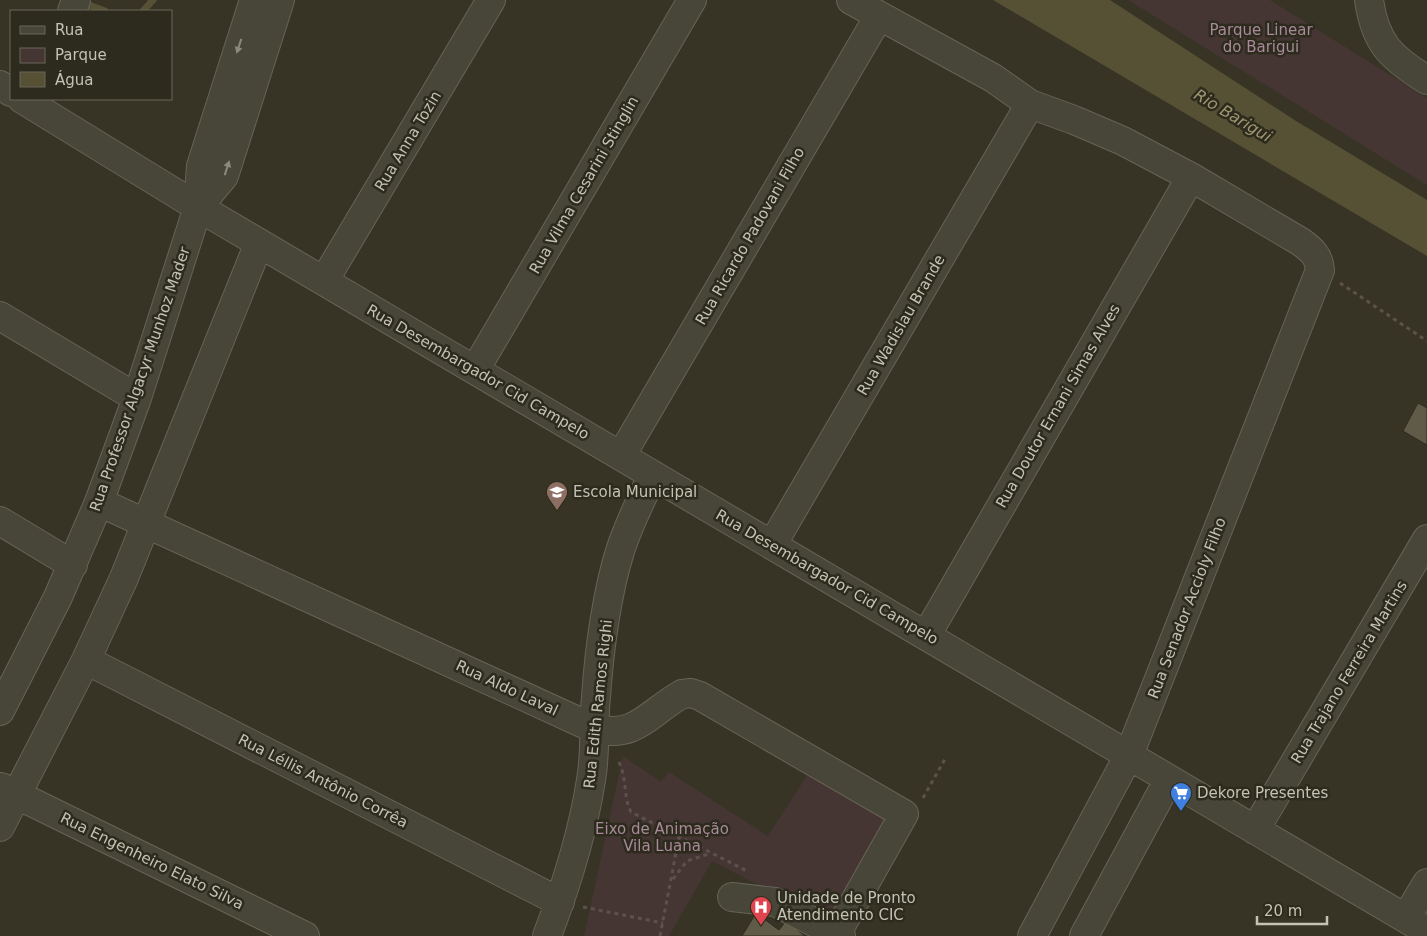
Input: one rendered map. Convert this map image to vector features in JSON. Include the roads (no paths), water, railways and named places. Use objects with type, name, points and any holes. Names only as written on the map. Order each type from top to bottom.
[{"type":"street","name":"Rua Professor Algacyr Munhoz Mader","points":[[0,711],[73,565],[99,502],[137,398],[198,207],[201,166],[254,0]]},
{"type":"street","name":"Rua Professor Algacyr Munhoz Mader","points":[[198,207],[224,176],[280,0]]},
{"type":"street","name":"Rua Anna Tozin","points":[[324,281],[491,0]]},
{"type":"street","name":"Rua Vilma Cesarini Stinglin","points":[[475,370],[692,0]]},
{"type":"street","points":[[851,0],[993,78],[1030,104],[1100,130],[1191,177]]},
{"type":"street","points":[[1375,3],[1376,31],[1385,49],[1396,60],[1427,80]]},
{"type":"street","name":"Rua Ricardo Padovani Filho","points":[[621,456],[879,16]]},
{"type":"street","name":"Rua Desembargador Cid Campelo","points":[[34,102],[198,207],[1416,924]]},
{"type":"street","name":"Rua Wadislau Brande","points":[[772,545],[1030,104]]},
{"type":"street","name":"Rua Senador Accioly Filho","points":[[1032,936],[1129,755],[1320,270],[1319,260],[1301,242],[1191,177]]},
{"type":"street","name":"Rua Doutor Ernani Simas Alves","points":[[926,636],[1191,177]]},
{"type":"street","points":[[0,827],[8,791],[86,660],[147,524],[259,243]]},
{"type":"street","points":[[0,316],[137,398]]},
{"type":"street","name":"Rua Edith Ramos Righi","points":[[547,936],[560,902],[588,797],[593,758],[593,728],[598,678],[613,580],[621,549],[633,516],[653,475]]},
{"type":"street","name":"Rua Aldo Laval","points":[[99,502],[593,728],[619,732],[634,728],[672,700],[691,693],[904,814],[841,930]]},
{"type":"street","points":[[0,521],[73,565]]},
{"type":"street","name":"Rua Trajano Ferreira Martins","points":[[1255,830],[1427,539]]},
{"type":"street","name":"Rua Léllis Antônio Corrêa","points":[[86,660],[560,902]]},
{"type":"street","points":[[1089,934],[1169,779]]},
{"type":"street","name":"Rua Engenheiro Elato Silva","points":[[8,791],[305,936]]},
{"type":"street","points":[[1416,924],[1427,882]]},
{"type":"street","points":[[732,897],[775,902],[841,930]]},
{"type":"water","name":"Rio Barigui","points":[[993,0],[1110,0],[1296,121],[1427,200],[1427,256]]},
{"type":"waterway","points":[[144,10],[153,0]]},
{"type":"waterway","points":[[86,4],[102,10]]},
{"type":"place","name":"Escola Municipal","points":[[557,511]]},
{"type":"place","name":"Dekore Presentes","points":[[1181,812]]},
{"type":"place","name":"Unidade de Pronto Atendimento CIC","points":[[761,926]]},
{"type":"park label","name":"Parque Linear do Barigui","points":[[1261,38]]},
{"type":"park label","name":"Eixo de Animação Vila Luana","points":[[662,838]]}]
